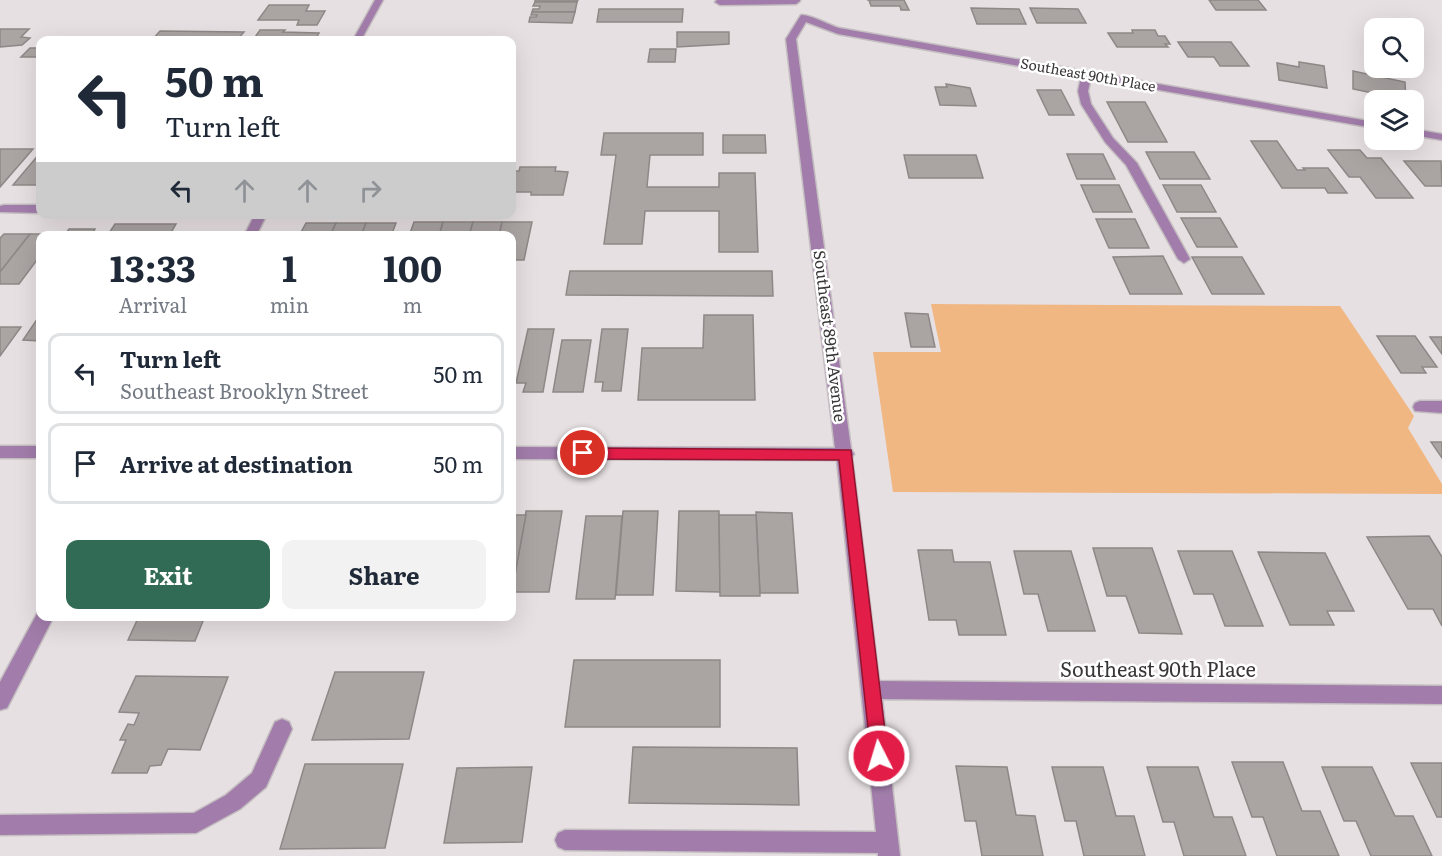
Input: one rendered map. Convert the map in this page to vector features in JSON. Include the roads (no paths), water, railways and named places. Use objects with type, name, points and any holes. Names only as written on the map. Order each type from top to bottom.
[{"type":"street","points":[[359,36],[379,0]]},
{"type":"street","points":[[720,2],[796,1],[804,17]]},
{"type":"street","name":"Southeast 90th Place","points":[[804,17],[818,25],[838,31],[1364,123]]},
{"type":"street","name":"Southeast 89th Avenue","points":[[804,17],[791,39],[846,454],[873,690],[888,850]]},
{"type":"street","points":[[1087,74],[1083,91],[1086,104],[1109,140],[1131,163],[1184,259]]},
{"type":"street","points":[[1424,134],[1442,137]]},
{"type":"street","points":[[4,209],[36,209]]},
{"type":"street","points":[[1420,407],[1442,407]]},
{"type":"street","points":[[0,452],[36,452]]},
{"type":"street","points":[[516,453],[846,454]]},
{"type":"street","points":[[0,701],[42,621]]},
{"type":"street","name":"Southeast 90th Place","points":[[873,690],[1442,694]]},
{"type":"street","points":[[0,825],[196,823],[233,802],[260,780],[282,729]]},
{"type":"street","points":[[565,840],[888,850]]}]
